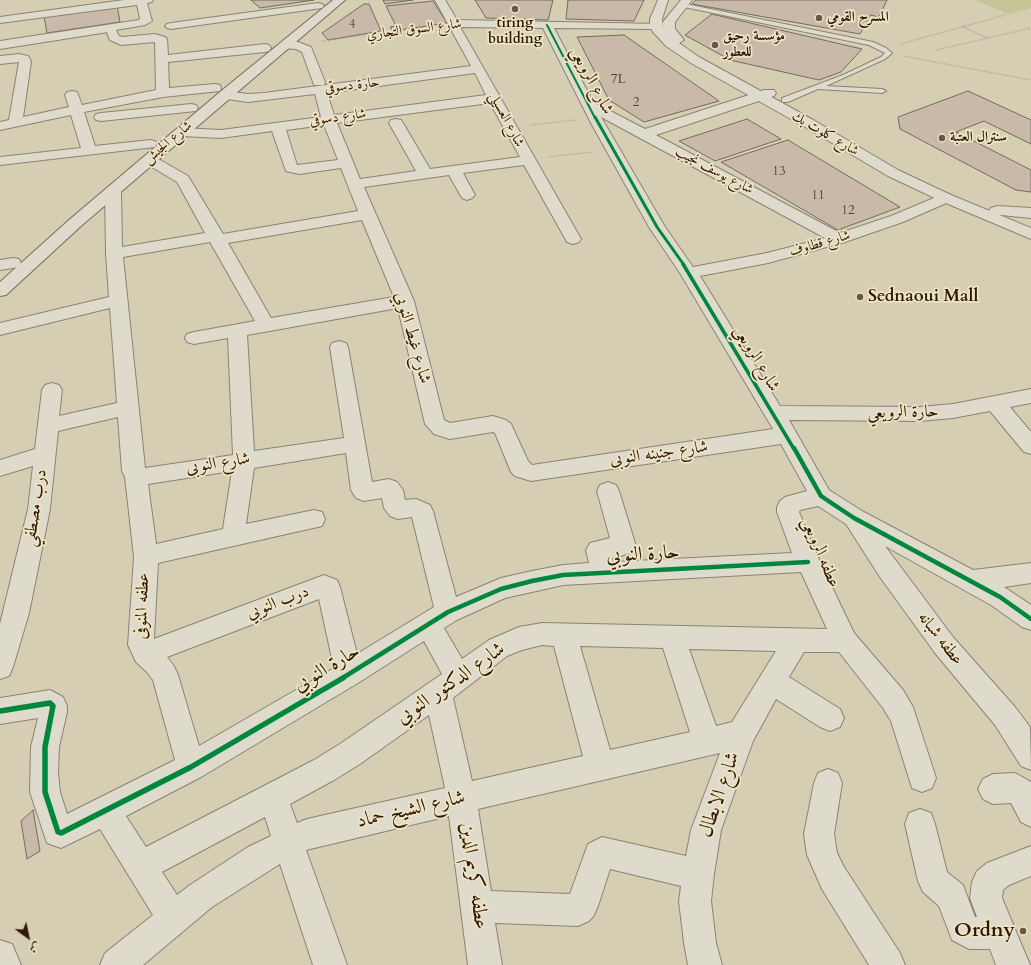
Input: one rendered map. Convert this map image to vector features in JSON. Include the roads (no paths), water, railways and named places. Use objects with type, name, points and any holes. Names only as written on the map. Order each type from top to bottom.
[{"type":"street","points":[[0,20],[96,4],[144,0],[146,21],[141,24],[0,45]]},
{"type":"street","name":"شارع الجيش","points":[[0,291],[35,258],[113,191],[191,108],[220,92],[289,45],[340,0]]},
{"type":"street","name":"شارع العسيلي","points":[[440,0],[573,239]]},
{"type":"street","points":[[656,26],[656,19],[663,0]]},
{"type":"street","name":"شارع الجيش","points":[[0,276],[7,264],[150,152],[182,132],[264,48],[322,3]]},
{"type":"street","points":[[171,26],[248,10],[322,3]]},
{"type":"street","name":"شارع كلوت بك","points":[[684,3],[669,22],[669,29],[675,38],[722,70],[893,173],[946,198],[1031,225]]},
{"type":"street","name":"شارع السوق التجاري","points":[[454,23],[656,26]]},
{"type":"street","name":"شارع الرويعي","points":[[547,25],[592,111],[657,227],[689,273],[774,413],[821,496],[854,518],[1000,597],[1031,619]]},
{"type":"street","name":"شارع كلوت بك","points":[[656,26],[663,38],[713,72],[763,95],[785,100],[825,120],[909,171],[962,196],[1031,234]]},
{"type":"street","points":[[112,28],[114,38],[121,41],[155,38],[161,39],[163,93]]},
{"type":"street","name":"شارع غيط النوبي","points":[[289,45],[303,48],[310,53],[329,120],[367,214],[405,301],[435,424],[441,429],[450,432],[493,424],[499,425],[504,429],[519,466],[523,470],[531,473]]},
{"type":"street","points":[[162,59],[264,48]]},
{"type":"street","points":[[0,60],[19,58],[24,59],[25,62],[15,123]]},
{"type":"street","name":"حارة دسوقي","points":[[78,115],[112,102],[163,93],[220,92],[248,98],[264,97],[319,86],[357,85],[479,69]]},
{"type":"street","points":[[357,85],[366,115]]},
{"type":"street","points":[[72,95],[89,151]]},
{"type":"street","points":[[644,134],[763,95]]},
{"type":"street","name":"شارع دسوقي","points":[[182,132],[221,134],[495,98]]},
{"type":"street","points":[[0,126],[78,115],[191,108]]},
{"type":"street","name":"شارع يوسف نجيب","points":[[592,111],[644,134],[839,239]]},
{"type":"street","points":[[396,123],[425,174]]},
{"type":"street","points":[[278,126],[291,168],[299,170],[347,164]]},
{"type":"street","points":[[0,161],[89,151],[150,152],[183,179],[266,325]]},
{"type":"street","points":[[355,184],[528,160]]},
{"type":"street","points":[[454,170],[467,194]]},
{"type":"street","points":[[113,191],[114,253],[127,408],[133,471],[136,474],[146,557]]},
{"type":"street","name":"شارع قطاوف","points":[[689,273],[768,258],[839,239],[897,220],[946,198]]},
{"type":"street","points":[[994,214],[1031,213]]},
{"type":"street","points":[[114,253],[367,214]]},
{"type":"street","points":[[0,329],[118,300]]},
{"type":"street","points":[[194,338],[405,301]]},
{"type":"street","points":[[233,537],[244,460],[237,330]]},
{"type":"street","points":[[339,347],[362,490],[367,491],[389,488],[392,490],[395,508],[398,510],[416,508],[422,511],[438,619]]},
{"type":"street","name":"درب مصطفي","points":[[0,667],[16,613],[39,509],[52,390]]},
{"type":"street","name":"حارة الرويعي","points":[[774,413],[919,414],[953,412],[1031,396]]},
{"type":"street","points":[[995,403],[1031,446]]},
{"type":"street","points":[[48,426],[127,408]]},
{"type":"street","name":"شارع جنينه النوبى","points":[[531,473],[786,435]]},
{"type":"street","name":"شارع النوبى","points":[[136,474],[147,476],[355,444]]},
{"type":"street","points":[[0,468],[45,454]]},
{"type":"street","points":[[603,572],[598,550],[623,546],[608,491]]},
{"type":"street","name":"عطفه الرويعي","points":[[821,496],[793,503],[788,507],[788,512],[808,562],[845,641],[893,699],[899,710],[907,727],[922,778]]},
{"type":"street","name":"عطفه شبانه","points":[[854,518],[888,570],[944,645],[1005,716],[1031,756]]},
{"type":"street","name":"عطفه المنوفى","points":[[191,767],[165,675],[156,663],[145,654],[141,645],[146,557],[149,555],[314,519]]},
{"type":"street","name":"حارة النوبي","points":[[0,711],[50,703],[53,706],[45,747],[45,792],[58,832],[61,833],[191,767],[349,674],[438,619],[501,589],[532,581],[603,572],[808,562]]},
{"type":"street","points":[[971,581],[1031,573]]},
{"type":"street","name":"درب النوبي","points":[[145,654],[324,586],[328,587],[349,674]]},
{"type":"street","name":"عطفه كريم الدين","points":[[438,619],[485,965]]},
{"type":"street","name":"شارع الدكتور النوبي","points":[[141,866],[324,770],[448,685],[498,648],[519,639],[542,634],[845,641]]},
{"type":"street","points":[[564,635],[600,766]]},
{"type":"street","points":[[672,637],[707,742]]},
{"type":"street","name":"شارع الابطال","points":[[705,965],[700,943],[695,901],[706,830],[741,734],[797,639]]},
{"type":"street","points":[[772,681],[830,718]]},
{"type":"street","name":"شارع الشيخ حماد","points":[[117,965],[201,896],[259,858],[307,834],[741,734]]},
{"type":"street","points":[[828,783],[820,834],[822,855],[834,878],[888,965]]},
{"type":"street","points":[[993,789],[1015,788],[1022,793],[1031,812]]},
{"type":"street","points":[[273,797],[330,965]]},
{"type":"street","points":[[106,811],[173,918]]},
{"type":"street","points":[[920,824],[934,881],[952,896],[963,929],[969,933],[1000,932]]},
{"type":"street","points":[[477,907],[578,910],[582,906],[599,854],[602,852],[698,874]]},
{"type":"street","points":[[1013,965],[986,898],[988,882],[998,874],[1031,861]]},
{"type":"street","points":[[0,956],[4,965]]},
{"type":"lane","points":[[684,3],[871,43],[887,51],[872,64],[785,100]]},
{"type":"lane","points":[[813,88],[882,91]]},
{"type":"place","name":"tiring building","points":[[515,9]]},
{"type":"place","name":"المسرح القومي","points":[[819,18]]},
{"type":"place","name":"مؤسسة رحيق للعطور","points":[[715,45]]},
{"type":"place","name":"سنترال العتبة","points":[[942,138]]},
{"type":"place","name":"Sednaoui Mall","points":[[860,297]]},
{"type":"place","name":"Ordny","points":[[1023,931]]}]
